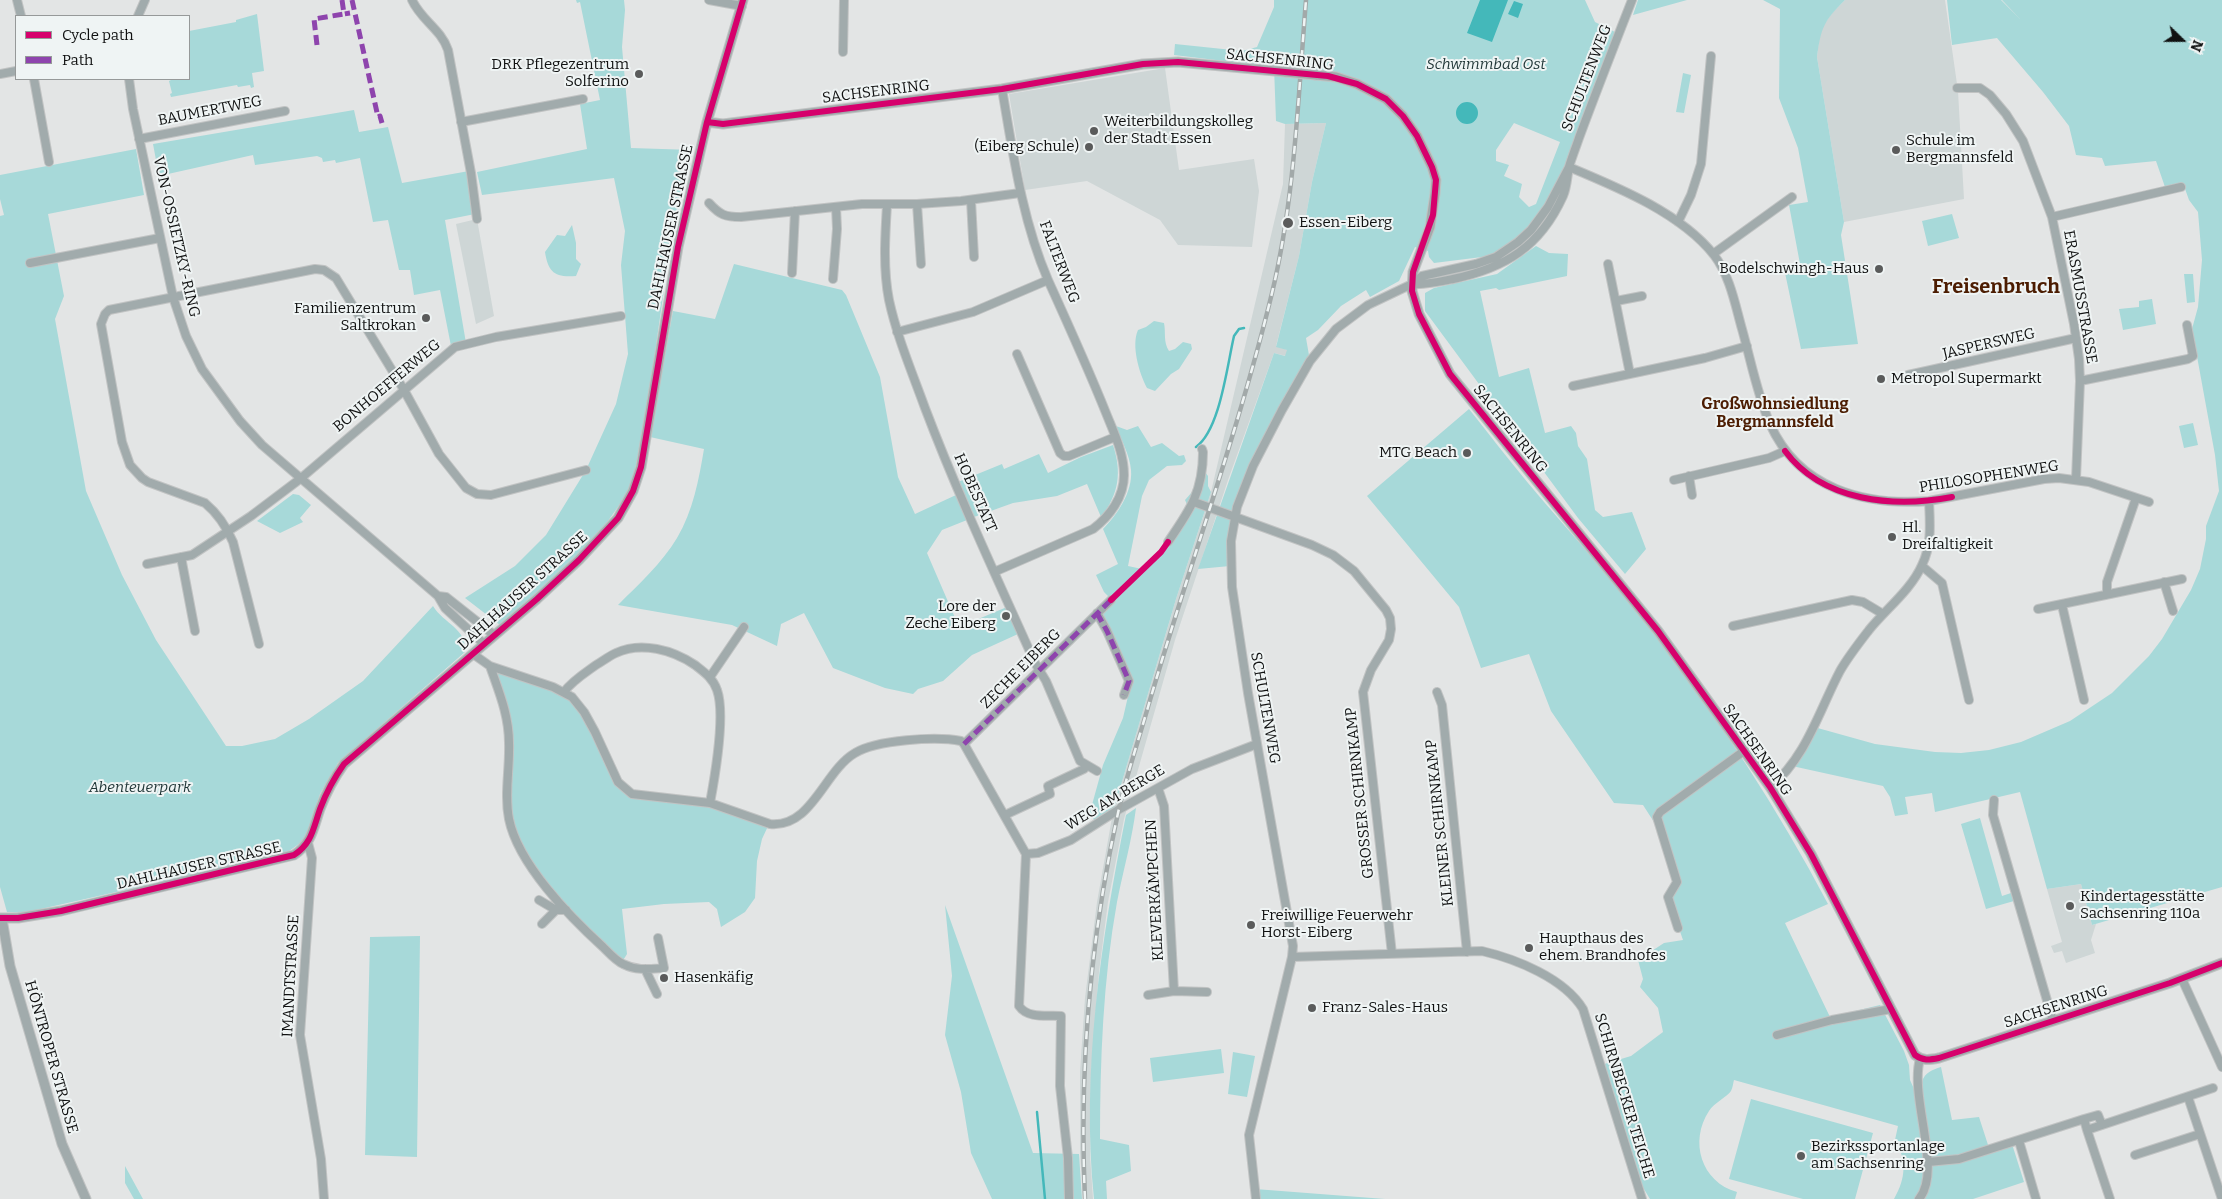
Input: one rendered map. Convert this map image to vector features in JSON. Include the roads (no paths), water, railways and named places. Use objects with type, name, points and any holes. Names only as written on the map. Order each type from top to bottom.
[{"type":"street","points":[[17,0],[21,15]]},
{"type":"street","points":[[138,15],[145,0]]},
{"type":"street","points":[[412,0],[416,9],[436,29],[446,44],[462,122],[477,219]]},
{"type":"street","name":"DAHLHAUSER STRASSE","points":[[1,918],[38,916],[294,856],[308,843],[313,835],[325,796],[344,764],[537,599],[618,518],[633,491],[646,441],[678,247],[707,122],[743,3],[709,0]]},
{"type":"street","points":[[843,52],[844,0]]},
{"type":"street","name":"SCHULTENWEG","points":[[1256,1199],[1249,1135],[1292,957],[1292,933],[1257,744],[1232,587],[1230,562],[1234,517],[1253,466],[1268,436],[1310,361],[1321,345],[1336,330],[1357,312],[1412,284],[1422,276],[1476,264],[1496,257],[1518,242],[1531,230],[1548,207],[1569,167],[1632,0]]},
{"type":"street","points":[[1678,222],[1691,195],[1701,164],[1711,56]]},
{"type":"street","name":"SACHSENRING","points":[[707,122],[722,124],[1002,89],[1143,64],[1178,62],[1336,77],[1357,84],[1386,98],[1403,116],[1425,150],[1436,180],[1430,227],[1416,261],[1412,284],[1419,314],[1450,374],[1658,631],[1770,787],[1811,854],[1915,1055],[1920,1059],[1939,1058],[2182,979],[2222,963]]},
{"type":"street","points":[[0,74],[15,71]]},
{"type":"street","points":[[34,80],[49,162]]},
{"type":"street","name":"VON-OSSIETZKY-RING","points":[[129,80],[139,139],[173,297],[186,336],[202,369],[240,421],[262,445],[438,596],[445,608],[484,644]]},
{"type":"street","name":"ERASMUSSTRASSE","points":[[1957,88],[1980,88],[1990,95],[2006,114],[2023,142],[2052,218],[2076,338],[2080,381],[2076,479]]},
{"type":"street","name":"FALTERWEG","points":[[994,572],[1088,532],[1105,518],[1117,502],[1124,483],[1121,452],[1048,280],[1030,230],[1020,193],[1002,89]]},
{"type":"street","points":[[462,122],[583,99]]},
{"type":"street","name":"BAUMERTWEG","points":[[139,139],[285,110]]},
{"type":"street","name":"PHILOSOPHENWEG","points":[[1569,167],[1619,190],[1678,222],[1713,254],[1723,270],[1733,294],[1770,423],[1785,451],[1818,480],[1842,492],[1883,501],[1929,501],[2044,479],[2076,479],[2149,502]]},
{"type":"street","name":"ERASMUSSTRASSE","points":[[2052,218],[2181,187]]},
{"type":"street","points":[[709,203],[719,213],[729,217],[741,217],[862,204],[917,204],[971,200],[1020,193]]},
{"type":"street","points":[[1713,254],[1792,197]]},
{"type":"street","points":[[971,200],[974,257]]},
{"type":"street","points":[[917,204],[921,264]]},
{"type":"street","name":"HOBESTATT","points":[[887,205],[886,274],[889,298],[897,332],[946,463],[1075,752],[1080,761],[1086,766]]},
{"type":"street","points":[[833,279],[837,228],[836,207]]},
{"type":"street","points":[[792,273],[795,211]]},
{"type":"street","points":[[30,263],[160,238]]},
{"type":"street","points":[[1608,264],[1630,374]]},
{"type":"street","points":[[259,644],[236,551],[228,531],[212,509],[205,504],[142,478],[130,465],[122,442],[105,348],[102,319],[105,314],[116,308],[315,269],[324,270],[336,278],[404,390],[439,454],[466,488],[477,494],[491,495],[586,470]]},
{"type":"street","points":[[897,332],[973,312],[1048,280]]},
{"type":"street","points":[[1616,302],[1642,296]]},
{"type":"street","name":"BONHOEFFERWEG","points":[[147,564],[192,555],[228,531],[300,479],[448,352],[460,345],[621,316]]},
{"type":"street","name":"ERASMUSSTRASSE","points":[[2080,381],[2188,359],[2193,356],[2187,325]]},
{"type":"street","name":"JASPERSWEG","points":[[1908,375],[2076,338]]},
{"type":"street","points":[[1572,386],[1747,346]]},
{"type":"street","points":[[1017,354],[1060,453],[1064,456],[1069,456],[1115,437]]},
{"type":"street","points":[[1168,542],[1194,502],[1202,477],[1204,452],[1202,449]]},
{"type":"street","points":[[1674,480],[1769,458],[1785,451]]},
{"type":"street","points":[[1689,476],[1692,495]]},
{"type":"street","points":[[2107,594],[2107,582],[2136,498]]},
{"type":"street","points":[[1770,787],[1790,768],[1811,732],[1841,670],[1883,614],[1912,582],[1922,566],[1930,533],[1929,501]]},
{"type":"street","points":[[1194,502],[1234,517]]},
{"type":"street","name":"GROSSER SCHIRNKAMP","points":[[1234,517],[1312,545],[1333,555],[1354,571],[1390,618],[1389,640],[1371,670],[1363,692],[1392,954]]},
{"type":"street","points":[[181,557],[194,631]]},
{"type":"street","points":[[1922,566],[1942,582],[1969,700]]},
{"type":"street","points":[[2038,610],[2182,579]]},
{"type":"street","points":[[2164,582],[2173,610]]},
{"type":"street","name":"VON-OSSIETZKY-RING","points":[[438,596],[450,600],[494,636]]},
{"type":"street","name":"ZECHE EIBERG","points":[[964,744],[1111,600]]},
{"type":"street","points":[[1733,626],[1852,600],[1863,602],[1883,614]]},
{"type":"street","points":[[2062,604],[2084,700]]},
{"type":"street","points":[[1097,613],[1107,631],[1128,680],[1124,695]]},
{"type":"street","points":[[710,677],[744,627]]},
{"type":"street","points":[[564,692],[586,672],[617,652],[636,648],[654,648],[671,652],[686,659],[710,677],[718,691],[719,742],[710,803]]},
{"type":"street","points":[[472,654],[490,666],[564,692],[572,697],[584,712],[618,782],[624,789],[641,796],[710,803],[770,824],[780,825],[793,821],[812,803],[842,763],[854,753],[867,747],[910,741],[956,740],[964,744],[1026,854],[1019,1006],[1023,1012],[1030,1015],[1061,1016],[1060,1086],[1068,1158],[1069,1199]]},
{"type":"street","points":[[490,666],[506,711],[510,746],[507,802],[510,821],[521,845],[547,888],[585,930],[622,964],[637,970],[664,968],[658,938]]},
{"type":"street","name":"KLEINER SCHIRNKAMP","points":[[1437,692],[1442,705],[1467,952]]},
{"type":"street","name":"WEG AM BERGE","points":[[1026,854],[1038,853],[1071,840],[1192,768],[1257,744]]},
{"type":"street","points":[[1678,928],[1668,897],[1677,882],[1657,817],[1744,751]]},
{"type":"street","points":[[1004,815],[1050,794],[1048,786],[1084,769],[1086,766],[1097,771]]},
{"type":"street","name":"KLEVERKÄMPCHEN","points":[[1158,788],[1164,806],[1174,991]]},
{"type":"street","name":"SACHSENRING","points":[[1994,800],[1993,815],[2053,1021]]},
{"type":"street","name":"IMANDTSTRASSE","points":[[308,843],[312,858],[300,1035],[321,1159],[324,1199]]},
{"type":"street","points":[[539,900],[556,910],[566,910]]},
{"type":"street","points":[[542,924],[556,910]]},
{"type":"street","name":"HÖNTROPER STRASSE","points":[[1,918],[10,966],[62,1144],[86,1199]]},
{"type":"street","name":"SCHIRNBECKER TEICHE","points":[[1292,957],[1482,951],[1530,969],[1564,987],[1580,1003],[1587,1019],[1642,1199]]},
{"type":"street","points":[[645,969],[657,994]]},
{"type":"street","points":[[2182,979],[2222,1067]]},
{"type":"street","points":[[1148,995],[1174,991],[1207,992]]},
{"type":"street","points":[[1777,1035],[1832,1020],[1891,1009]]},
{"type":"street","points":[[1919,1199],[1924,1194],[1927,1182],[1928,1162],[1916,1079],[1920,1059]]},
{"type":"street","points":[[2087,1130],[2213,1088]]},
{"type":"street","points":[[2188,1097],[2222,1199]]},
{"type":"street","points":[[1928,1162],[1959,1159],[2098,1115],[2102,1125]]},
{"type":"street","points":[[2084,1119],[2110,1199]]},
{"type":"street","points":[[2135,1155],[2200,1134]]},
{"type":"street","points":[[2019,1141],[2036,1199]]},
{"type":"water","points":[[1480,0],[1508,0],[1492,42],[1467,33]]},
{"type":"water","points":[[1514,1],[1523,4],[1518,18],[1508,14]]},
{"type":"water","points":[[1467,102],[1475,105],[1478,113],[1475,121],[1467,124],[1459,121],[1456,113],[1459,105]]},
{"type":"waterway","points":[[1196,447],[1204,439],[1211,427],[1217,412],[1234,336],[1239,329],[1244,328]]},
{"type":"waterway","points":[[1037,1112],[1045,1199]]},
{"type":"railway","points":[[1085,1199],[1085,1053],[1094,957],[1108,861],[1128,773],[1244,397],[1272,293],[1280,257],[1291,184],[1306,0]]},
{"type":"place","name":"DRK Pflegezentrum Solferino","points":[[639,74]]},
{"type":"place","name":"Weiterbildungskolleg der Stadt Essen","points":[[1094,131]]},
{"type":"place","name":"(Eiberg Schule)","points":[[1089,147]]},
{"type":"place","name":"Schule im Bergmannsfeld","points":[[1896,150]]},
{"type":"place","name":"Essen-Eiberg","points":[[1288,223]]},
{"type":"place","name":"Bodelschwingh-Haus","points":[[1879,269]]},
{"type":"place","name":"Familienzentrum Saltkrokan","points":[[426,318]]},
{"type":"place","name":"Metropol Supermarkt","points":[[1881,379]]},
{"type":"place","name":"MTG Beach","points":[[1467,453]]},
{"type":"place","name":"Hl. Dreifaltigkeit","points":[[1892,537]]},
{"type":"place","name":"Lore der Zeche Eiberg","points":[[1006,616]]},
{"type":"place","name":"Kindertagesstätte Sachsenring 110a","points":[[2070,906]]},
{"type":"place","name":"Freiwillige Feuerwehr Horst-Eiberg","points":[[1251,925]]},
{"type":"place","name":"Haupthaus des ehem. Brandhofes","points":[[1529,948]]},
{"type":"place","name":"Hasenkäfig","points":[[664,978]]},
{"type":"place","name":"Franz-Sales-Haus","points":[[1312,1008]]},
{"type":"place","name":"Bezirkssportanlage am Sachsenring","points":[[1801,1156]]},
{"type":"district","name":"Freisenbruch","points":[[1996,287]]},
{"type":"district","name":"Großwohnsiedlung Bergmannsfeld","points":[[1775,414]]},
{"type":"park label","name":"Schwimmbad Ost","points":[[1486,65]]},
{"type":"park label","name":"Abenteuerpark","points":[[140,788]]}]
